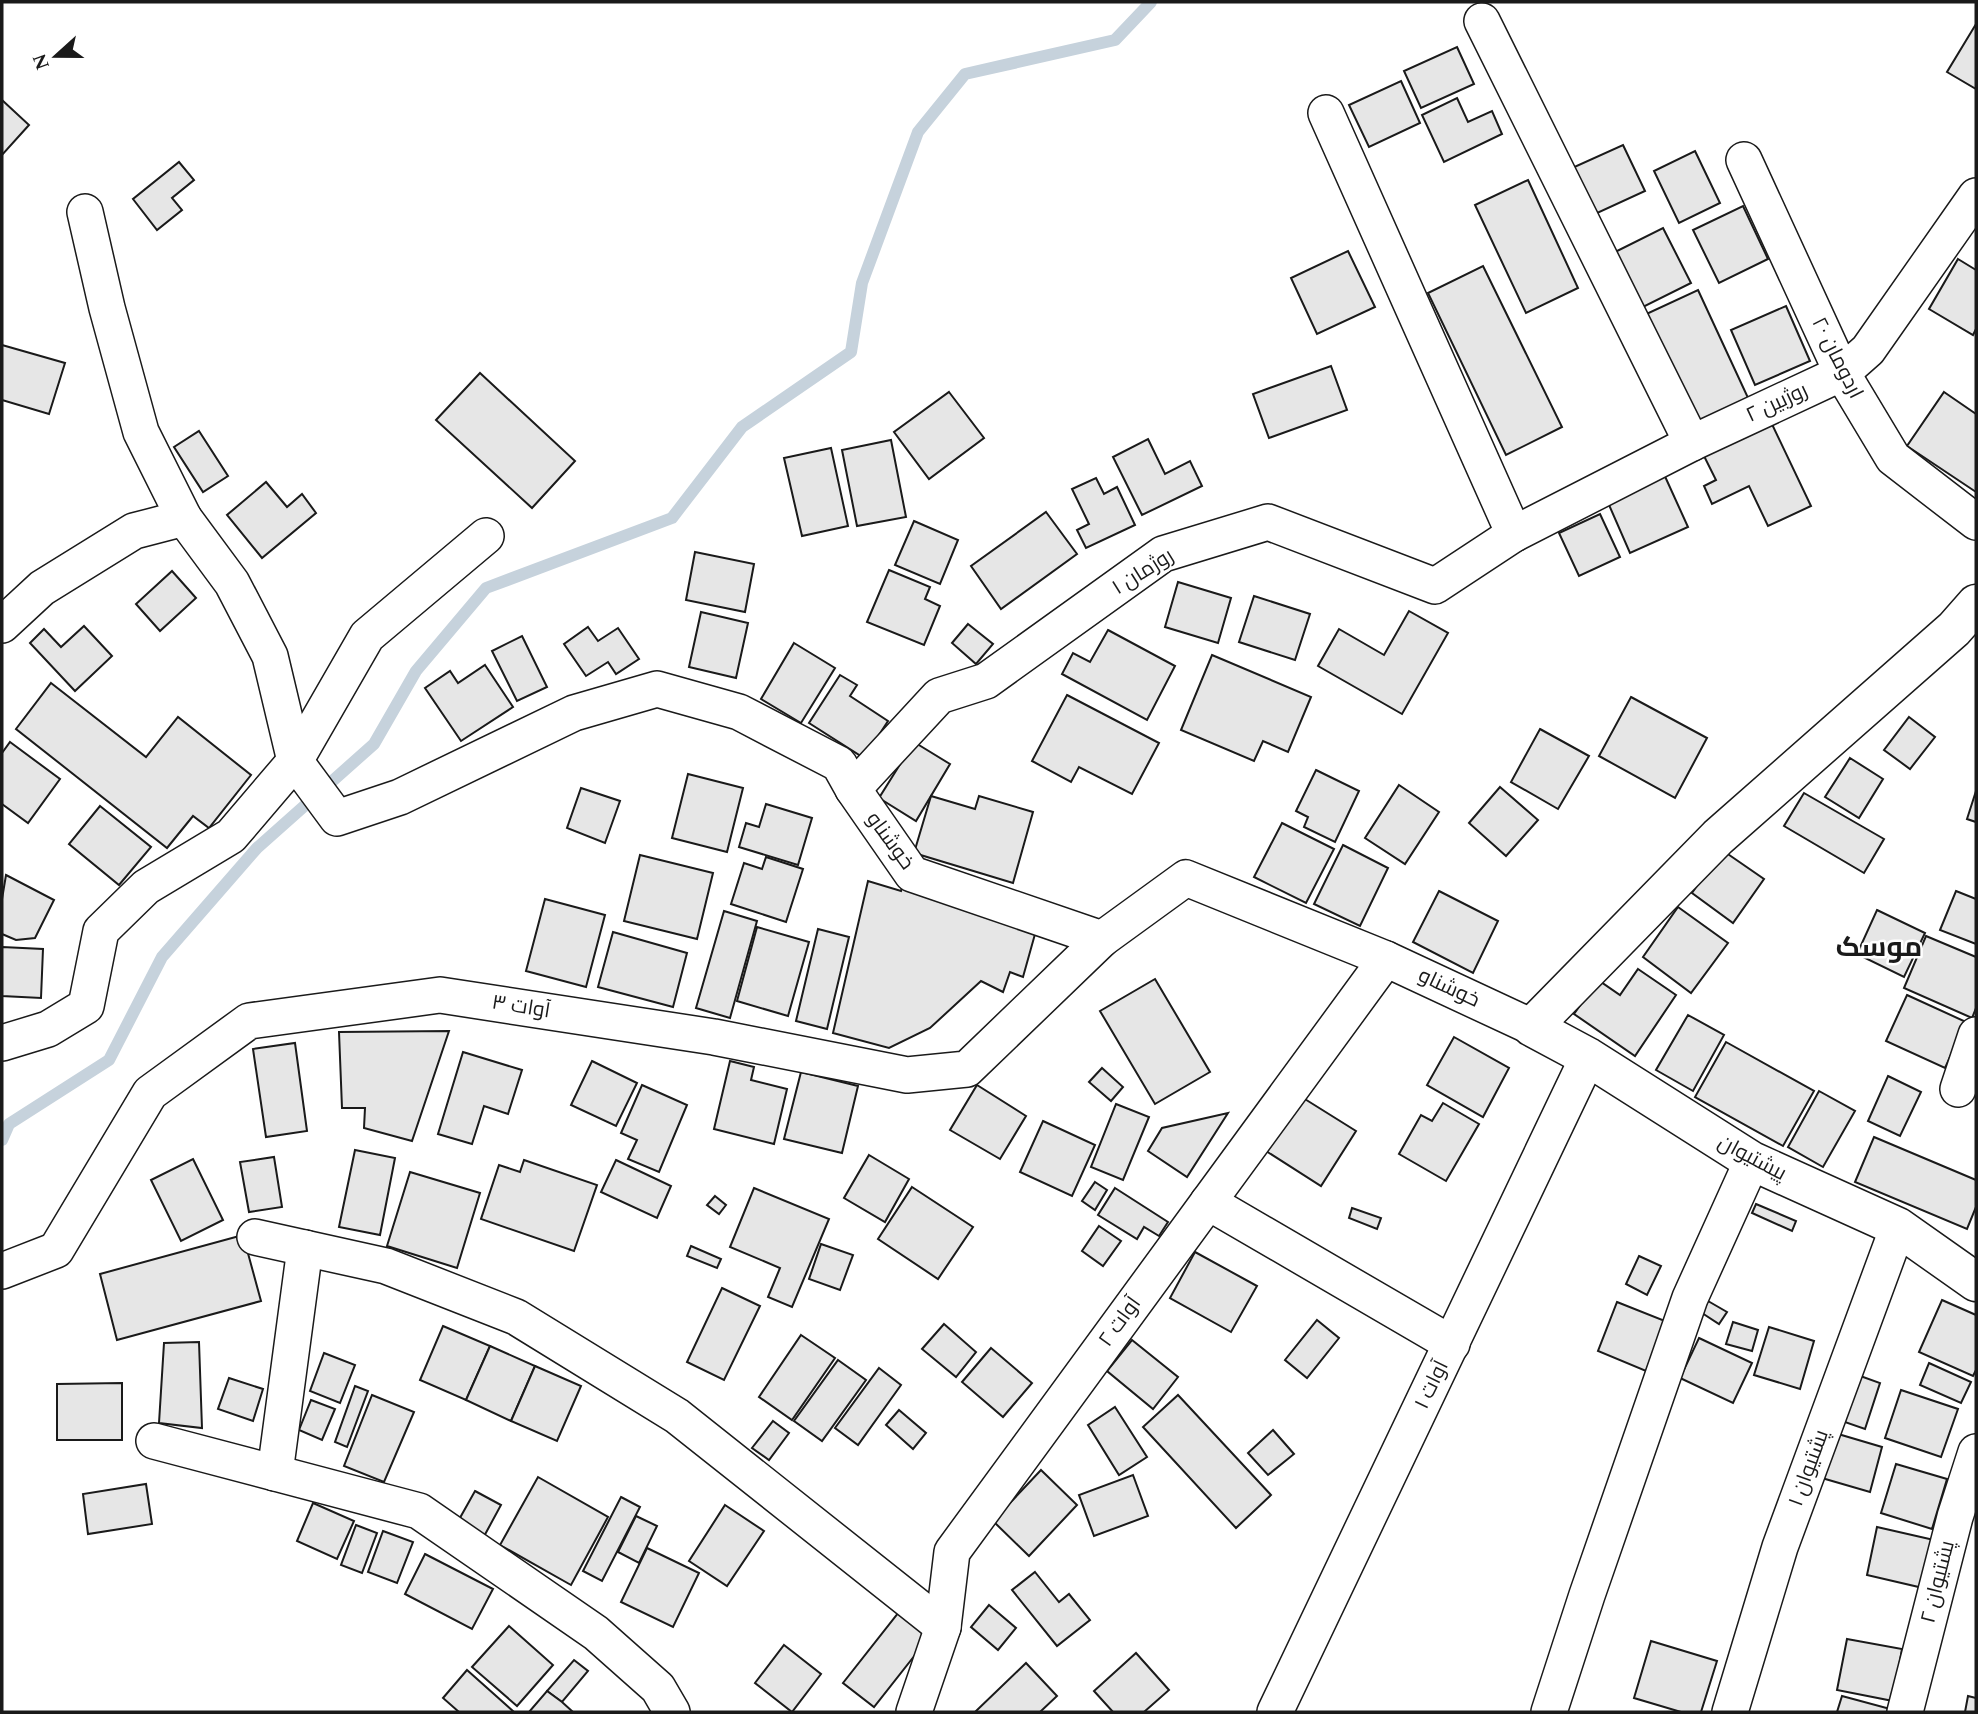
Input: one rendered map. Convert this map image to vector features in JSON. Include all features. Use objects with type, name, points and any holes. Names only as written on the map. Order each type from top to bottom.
[{"type":"street","points":[[1482,21],[1692,443]]},
{"type":"street","points":[[1326,113],[1514,534]]},
{"type":"street","name":"اردومان ۲۰","points":[[1744,160],[1842,373],[1893,458],[1976,522]]},
{"type":"street","name":"روژبین ۲","points":[[1514,534],[1692,443],[1842,373],[1868,350],[1976,196]]},
{"type":"street","points":[[85,212],[107,308],[141,432],[184,518],[232,583],[270,656],[295,761]]},
{"type":"street","points":[[2,625],[42,588],[134,531],[184,518]]},
{"type":"street","name":"روژمان ۱","points":[[853,789],[939,696],[986,681],[1163,554],[1268,523],[1435,586],[1514,534]]},
{"type":"street","points":[[2,1043],[48,1029],[86,1006],[100,931],[146,887],[231,836],[295,761],[367,636],[486,536]]},
{"type":"street","points":[[1532,1027],[1718,837],[1969,622]]},
{"type":"street","name":"خوشناو","points":[[295,761],[337,818],[400,797],[574,713],[657,689],[739,712],[839,764],[853,789],[912,874],[1102,939],[1186,878],[1386,959],[1532,1027]]},
{"type":"street","name":"آوات ۳","points":[[2,1271],[56,1250],[150,1093],[249,1021],[440,995],[714,1037],[907,1075],[967,1069],[1102,939]]},
{"type":"street","name":"آوات ۲","points":[[914,1712],[943,1627],[952,1552],[1386,959]]},
{"type":"street","name":"پیشتیوان","points":[[1532,1027],[1588,1057],[1752,1161],[1898,1227],[1976,1282]]},
{"type":"street","points":[[1958,1089],[1976,1035]]},
{"type":"street","name":"آوات ۱","points":[[1275,1712],[1588,1057]]},
{"type":"street","points":[[1549,1712],[1690,1298],[1752,1161]]},
{"type":"street","points":[[1208,1202],[1451,1343]]},
{"type":"street","name":"پشتیوان ۱","points":[[1730,1712],[1780,1547],[1898,1227]]},
{"type":"street","points":[[254,1237],[386,1266],[516,1317],[677,1416],[943,1627]]},
{"type":"street","points":[[275,1473],[305,1248]]},
{"type":"street","points":[[154,1441],[419,1511],[596,1633],[658,1688],[672,1712]]},
{"type":"street","name":"پشتیوان ۲","points":[[1905,1712],[1955,1517],[1976,1452]]},
{"type":"building","points":[[1976,24],[1976,89],[1947,72]]},
{"type":"building","points":[[1457,47],[1474,84],[1421,108],[1404,71]]},
{"type":"building","points":[[1401,81],[1420,123],[1369,147],[1349,105]]},
{"type":"building","points":[[1457,98],[1468,122],[1492,111],[1502,134],[1444,162],[1422,115]]},
{"type":"building","points":[[2,100],[29,125],[2,155]]},
{"type":"building","points":[[1623,145],[1645,191],[1582,220],[1561,173]]},
{"type":"building","points":[[1695,151],[1720,203],[1679,223],[1654,171]]},
{"type":"building","points":[[179,162],[194,180],[172,198],[182,210],[157,230],[133,199]]},
{"type":"building","points":[[1528,180],[1578,288],[1526,313],[1475,205]]},
{"type":"building","points":[[1743,206],[1768,259],[1719,283],[1693,230]]},
{"type":"building","points":[[1663,228],[1691,283],[1639,309],[1613,253]]},
{"type":"building","points":[[1348,251],[1375,307],[1317,334],[1291,278]]},
{"type":"building","points":[[1958,259],[1976,270],[1976,329],[1973,335],[1929,309]]},
{"type":"building","points":[[1483,266],[1562,427],[1506,455],[1428,293]]},
{"type":"building","points":[[1698,290],[1749,400],[1692,426],[1642,316]]},
{"type":"building","points":[[1786,306],[1810,361],[1755,385],[1731,330]]},
{"type":"building","points":[[2,345],[65,363],[49,414],[2,400]]},
{"type":"building","points":[[1331,366],[1347,410],[1269,438],[1253,394]]},
{"type":"building","points":[[480,373],[575,461],[532,508],[436,420]]},
{"type":"building","points":[[949,392],[984,438],[929,479],[894,432]]},
{"type":"building","points":[[1944,392],[1976,414],[1976,492],[1907,446]]},
{"type":"building","points":[[1770,420],[1811,506],[1768,526],[1749,486],[1712,504],[1704,486],[1716,480],[1702,452]]},
{"type":"building","points":[[199,431],[228,476],[203,492],[174,447]]},
{"type":"building","points":[[1148,439],[1165,474],[1190,461],[1202,486],[1142,515],[1113,457]]},
{"type":"building","points":[[891,440],[906,517],[857,526],[842,450]]},
{"type":"building","points":[[831,448],[848,526],[802,536],[784,458]]},
{"type":"building","points":[[1663,472],[1688,527],[1630,553],[1606,498]]},
{"type":"building","points":[[1096,478],[1104,494],[1117,487],[1135,525],[1086,548],[1077,530],[1089,524],[1072,489]]},
{"type":"building","points":[[266,482],[287,507],[302,494],[316,513],[262,558],[227,515]]},
{"type":"building","points":[[1046,512],[1077,554],[1001,609],[971,566]]},
{"type":"building","points":[[1600,514],[1620,557],[1579,576],[1559,533]]},
{"type":"building","points":[[914,521],[958,540],[940,584],[895,565]]},
{"type":"building","points":[[695,552],[754,564],[745,612],[686,600]]},
{"type":"building","points":[[889,570],[930,587],[925,599],[940,606],[924,645],[867,622]]},
{"type":"building","points":[[172,571],[196,598],[160,631],[136,604]]},
{"type":"building","points":[[1178,582],[1231,598],[1218,643],[1165,627]]},
{"type":"building","points":[[1254,596],[1310,614],[1295,660],[1239,642]]},
{"type":"building","points":[[1409,611],[1448,633],[1402,714],[1318,666],[1339,629],[1384,655]]},
{"type":"building","points":[[701,612],[748,623],[736,678],[689,667]]},
{"type":"building","points":[[968,624],[993,644],[976,664],[952,643]]},
{"type":"building","points":[[84,626],[112,656],[75,691],[30,643],[44,629],[61,647]]},
{"type":"building","points":[[588,627],[598,641],[618,628],[639,659],[616,674],[608,662],[586,676],[564,644]]},
{"type":"building","points":[[1108,630],[1175,666],[1147,720],[1062,674],[1073,653],[1090,662]]},
{"type":"building","points":[[522,636],[547,687],[517,701],[492,651]]},
{"type":"building","points":[[794,643],[835,668],[801,723],[761,699]]},
{"type":"building","points":[[1212,655],[1311,697],[1288,752],[1263,741],[1254,761],[1181,730]]},
{"type":"building","points":[[485,665],[513,707],[461,741],[425,688],[450,671],[458,683]]},
{"type":"building","points":[[840,675],[857,685],[850,696],[888,721],[864,758],[809,723]]},
{"type":"building","points":[[51,683],[146,757],[178,717],[251,775],[209,828],[193,816],[167,848],[16,729]]},
{"type":"building","points":[[1067,695],[1159,743],[1132,794],[1079,767],[1071,782],[1032,761]]},
{"type":"building","points":[[1631,697],[1707,738],[1675,798],[1599,756]]},
{"type":"building","points":[[1909,717],[1935,737],[1910,769],[1884,750]]},
{"type":"building","points":[[1540,729],[1589,756],[1558,809],[1511,782]]},
{"type":"building","points":[[10,742],[60,779],[28,823],[2,804],[2,753]]},
{"type":"building","points":[[914,742],[950,764],[916,821],[879,798]]},
{"type":"building","points":[[1850,758],[1883,779],[1859,818],[1825,797]]},
{"type":"building","points":[[1316,770],[1359,791],[1335,842],[1304,827],[1308,817],[1296,811]]},
{"type":"building","points":[[688,774],[743,788],[727,852],[672,838]]},
{"type":"building","points":[[1399,785],[1439,812],[1405,864],[1365,838]]},
{"type":"building","points":[[1500,787],[1538,820],[1506,856],[1469,823]]},
{"type":"building","points":[[581,788],[620,801],[605,843],[567,828]]},
{"type":"building","points":[[1976,791],[1976,822],[1967,819]]},
{"type":"building","points":[[1804,793],[1884,839],[1864,873],[1784,826]]},
{"type":"building","points":[[931,796],[975,809],[979,796],[1033,812],[1013,883],[914,853]]},
{"type":"building","points":[[766,804],[812,818],[798,865],[739,847],[746,823],[759,827]]},
{"type":"building","points":[[100,806],[151,847],[119,885],[69,844]]},
{"type":"building","points":[[1282,823],[1334,849],[1306,903],[1254,877]]},
{"type":"building","points":[[1343,845],[1388,868],[1360,926],[1314,904]]},
{"type":"building","points":[[1722,850],[1764,879],[1733,923],[1692,893]]},
{"type":"building","points":[[640,855],[713,873],[697,939],[624,921]]},
{"type":"building","points":[[766,857],[803,869],[786,922],[731,904],[744,863],[762,869]]},
{"type":"building","points":[[6,875],[54,900],[35,938],[16,940],[2,934],[2,899]]},
{"type":"building","points":[[904,879],[1037,927],[1023,977],[1010,972],[1003,992],[981,981],[930,1028],[889,1048],[833,1033],[868,881],[901,891]]},
{"type":"building","points":[[1439,891],[1498,921],[1473,973],[1413,942]]},
{"type":"building","points":[[1956,891],[1976,899],[1976,944],[1940,930]]},
{"type":"building","points":[[545,899],[605,915],[586,987],[526,971]]},
{"type":"building","points":[[1678,907],[1728,943],[1691,993],[1643,957]]},
{"type":"building","points":[[1877,910],[1925,933],[1904,977],[1857,954]]},
{"type":"building","points":[[724,911],[757,921],[730,1018],[696,1008]]},
{"type":"building","points":[[757,927],[809,942],[788,1016],[737,1001]]},
{"type":"building","points":[[818,929],[849,937],[827,1029],[796,1021]]},
{"type":"building","points":[[613,932],[687,953],[673,1007],[598,987]]},
{"type":"building","points":[[1926,936],[1976,957],[1976,1008],[1972,1018],[1904,988]]},
{"type":"building","points":[[2,947],[43,949],[41,998],[2,996]]},
{"type":"building","points":[[1638,969],[1676,995],[1635,1056],[1574,1014],[1598,980],[1620,995]]},
{"type":"building","points":[[1155,979],[1210,1072],[1155,1104],[1100,1011]]},
{"type":"building","points":[[1907,995],[1966,1022],[1945,1068],[1886,1041]]},
{"type":"building","points":[[1688,1015],[1724,1035],[1693,1091],[1656,1070]]},
{"type":"building","points":[[449,1031],[412,1141],[364,1128],[365,1108],[342,1108],[339,1032]]},
{"type":"building","points":[[1454,1037],[1509,1068],[1483,1117],[1427,1085]]},
{"type":"building","points":[[1726,1042],[1814,1091],[1783,1146],[1695,1097]]},
{"type":"building","points":[[295,1043],[307,1131],[266,1137],[253,1049]]},
{"type":"building","points":[[463,1052],[522,1070],[508,1114],[484,1106],[472,1144],[438,1134]]},
{"type":"building","points":[[592,1061],[637,1083],[616,1126],[571,1105]]},
{"type":"building","points":[[730,1061],[754,1067],[751,1080],[787,1089],[774,1144],[714,1129]]},
{"type":"building","points":[[1102,1068],[1123,1087],[1111,1101],[1089,1082]]},
{"type":"building","points":[[801,1072],[858,1086],[842,1153],[784,1139]]},
{"type":"building","points":[[1888,1076],[1921,1092],[1900,1136],[1868,1121]]},
{"type":"building","points":[[642,1085],[687,1105],[659,1172],[628,1159],[637,1140],[621,1133]]},
{"type":"building","points":[[977,1085],[1026,1116],[1000,1159],[950,1130]]},
{"type":"building","points":[[1819,1091],[1855,1111],[1823,1167],[1788,1147]]},
{"type":"building","points":[[1300,1096],[1356,1131],[1321,1186],[1266,1151]]},
{"type":"building","points":[[1443,1103],[1479,1124],[1446,1181],[1399,1154],[1421,1115],[1432,1121]]},
{"type":"building","points":[[1116,1104],[1149,1117],[1123,1180],[1091,1167]]},
{"type":"building","points":[[1228,1113],[1187,1177],[1148,1151],[1162,1128]]},
{"type":"building","points":[[1043,1121],[1095,1145],[1072,1196],[1020,1172]]},
{"type":"building","points":[[1874,1137],[1976,1180],[1976,1207],[1967,1229],[1855,1182]]},
{"type":"building","points":[[355,1150],[395,1158],[380,1235],[339,1227]]},
{"type":"building","points":[[869,1155],[909,1179],[885,1222],[844,1198]]},
{"type":"building","points":[[274,1157],[282,1207],[249,1212],[240,1162]]},
{"type":"building","points":[[193,1159],[223,1220],[181,1241],[151,1180]]},
{"type":"building","points":[[524,1160],[597,1185],[574,1251],[481,1219],[499,1165],[520,1172]]},
{"type":"building","points":[[616,1160],[671,1186],[657,1218],[601,1192]]},
{"type":"building","points":[[410,1172],[480,1193],[457,1268],[387,1246]]},
{"type":"building","points":[[1095,1182],[1107,1190],[1095,1210],[1082,1201]]},
{"type":"building","points":[[912,1187],[973,1227],[938,1279],[878,1239]]},
{"type":"building","points":[[754,1188],[829,1219],[792,1307],[768,1297],[780,1268],[730,1247]]},
{"type":"building","points":[[1115,1188],[1168,1222],[1159,1236],[1144,1227],[1137,1239],[1098,1215]]},
{"type":"building","points":[[715,1196],[726,1205],[719,1214],[707,1205]]},
{"type":"building","points":[[1756,1204],[1796,1221],[1792,1231],[1752,1213]]},
{"type":"building","points":[[1352,1208],[1381,1218],[1377,1229],[1349,1218]]},
{"type":"building","points":[[1099,1226],[1121,1241],[1103,1266],[1082,1251]]},
{"type":"building","points":[[243,1235],[261,1301],[117,1340],[100,1274]]},
{"type":"building","points":[[821,1244],[853,1255],[840,1290],[809,1279]]},
{"type":"building","points":[[691,1246],[721,1259],[717,1268],[687,1256]]},
{"type":"building","points":[[1195,1252],[1257,1286],[1231,1332],[1170,1298]]},
{"type":"building","points":[[1639,1256],[1661,1266],[1647,1295],[1626,1284]]},
{"type":"building","points":[[722,1288],[760,1306],[724,1380],[687,1362]]},
{"type":"building","points":[[1942,1300],[1976,1315],[1976,1370],[1973,1376],[1919,1352]]},
{"type":"building","points":[[1708,1301],[1727,1312],[1719,1324],[1702,1313]]},
{"type":"building","points":[[1617,1302],[1665,1321],[1646,1371],[1598,1351]]},
{"type":"building","points":[[1317,1320],[1339,1338],[1307,1378],[1285,1360]]},
{"type":"building","points":[[1733,1322],[1758,1330],[1752,1351],[1726,1344]]},
{"type":"building","points":[[944,1324],[976,1352],[956,1377],[922,1349]]},
{"type":"building","points":[[443,1326],[490,1346],[466,1400],[420,1380]]},
{"type":"building","points":[[1769,1327],[1814,1341],[1800,1389],[1754,1375]]},
{"type":"building","points":[[801,1335],[835,1358],[792,1420],[759,1397]]},
{"type":"building","points":[[1699,1338],[1752,1363],[1733,1403],[1680,1378]]},
{"type":"building","points":[[1132,1340],[1178,1377],[1153,1409],[1107,1371]]},
{"type":"building","points":[[199,1342],[202,1428],[159,1423],[164,1343]]},
{"type":"building","points":[[490,1346],[535,1366],[511,1421],[466,1400]]},
{"type":"building","points":[[991,1348],[1032,1383],[1003,1417],[962,1382]]},
{"type":"building","points":[[324,1353],[355,1365],[340,1403],[310,1391]]},
{"type":"building","points":[[838,1360],[866,1380],[822,1441],[794,1421]]},
{"type":"building","points":[[1929,1363],[1971,1382],[1961,1403],[1920,1385]]},
{"type":"building","points":[[535,1366],[581,1386],[557,1441],[511,1421]]},
{"type":"building","points":[[879,1368],[901,1385],[858,1445],[835,1428]]},
{"type":"building","points":[[1852,1373],[1880,1383],[1865,1429],[1836,1419]]},
{"type":"building","points":[[229,1378],[263,1389],[253,1421],[218,1409]]},
{"type":"building","points":[[122,1383],[122,1440],[57,1440],[57,1384]]},
{"type":"building","points":[[355,1386],[368,1391],[347,1447],[335,1442]]},
{"type":"building","points":[[1901,1390],[1958,1409],[1941,1457],[1885,1438]]},
{"type":"building","points":[[372,1395],[414,1412],[384,1482],[344,1466]]},
{"type":"building","points":[[1178,1395],[1271,1495],[1236,1528],[1143,1427]]},
{"type":"building","points":[[311,1400],[335,1409],[322,1440],[299,1430]]},
{"type":"building","points":[[1115,1407],[1147,1457],[1119,1475],[1088,1425]]},
{"type":"building","points":[[899,1410],[926,1433],[913,1449],[886,1425]]},
{"type":"building","points":[[773,1421],[789,1433],[769,1460],[752,1448]]},
{"type":"building","points":[[1273,1430],[1294,1454],[1268,1475],[1248,1453]]},
{"type":"building","points":[[1828,1431],[1882,1447],[1870,1492],[1815,1476]]},
{"type":"building","points":[[1896,1464],[1947,1479],[1932,1529],[1881,1513]]},
{"type":"building","points":[[1041,1470],[1077,1505],[1029,1556],[993,1521]]},
{"type":"building","points":[[1133,1475],[1148,1516],[1094,1536],[1079,1495]]},
{"type":"building","points":[[538,1477],[608,1517],[571,1585],[500,1545]]},
{"type":"building","points":[[146,1484],[152,1524],[88,1534],[83,1494]]},
{"type":"building","points":[[475,1491],[501,1505],[482,1540],[456,1525]]},
{"type":"building","points":[[621,1497],[640,1507],[602,1581],[583,1571]]},
{"type":"building","points":[[313,1503],[354,1521],[337,1559],[297,1541]]},
{"type":"building","points":[[725,1505],[764,1531],[727,1586],[689,1561]]},
{"type":"building","points":[[636,1516],[657,1526],[639,1563],[618,1552]]},
{"type":"building","points":[[356,1525],[377,1533],[362,1573],[341,1565]]},
{"type":"building","points":[[1877,1527],[1934,1540],[1923,1588],[1867,1575]]},
{"type":"building","points":[[383,1531],[413,1542],[397,1583],[368,1572]]},
{"type":"building","points":[[647,1548],[699,1573],[673,1627],[621,1602]]},
{"type":"building","points":[[425,1554],[493,1589],[472,1629],[405,1594]]},
{"type":"building","points":[[1035,1572],[1059,1602],[1069,1594],[1090,1620],[1057,1646],[1012,1590]]},
{"type":"building","points":[[989,1605],[1016,1628],[998,1650],[971,1627]]},
{"type":"building","points":[[899,1612],[930,1636],[874,1707],[843,1683]]},
{"type":"building","points":[[509,1626],[553,1665],[517,1706],[472,1667]]},
{"type":"building","points":[[1847,1639],[1902,1649],[1893,1701],[1837,1690]]},
{"type":"building","points":[[1651,1641],[1717,1661],[1701,1712],[1681,1712],[1634,1698]]},
{"type":"building","points":[[784,1645],[821,1674],[792,1712],[755,1683]]},
{"type":"building","points":[[1136,1653],[1169,1690],[1144,1712],[1113,1712],[1094,1691]]},
{"type":"building","points":[[574,1660],[588,1671],[562,1702],[547,1691]]},
{"type":"building","points":[[1026,1663],[1057,1696],[1040,1712],[975,1712]]},
{"type":"building","points":[[467,1670],[514,1712],[459,1712],[443,1698]]},
{"type":"building","points":[[547,1691],[562,1702],[573,1712],[529,1712]]},
{"type":"building","points":[[1842,1696],[1894,1710],[1894,1712],[1837,1712]]},
{"type":"building","points":[[1968,1696],[1976,1698],[1976,1712],[1965,1712]]},
{"type":"waterway","points":[[2,1140],[9,1124],[109,1060],[162,957],[257,848],[374,744],[416,671],[486,588],[672,518],[742,427],[851,352],[862,283],[918,132],[965,74],[1115,40],[1151,2]]},
{"type":"district","name":"موسک","points":[[1879,947]]}]
